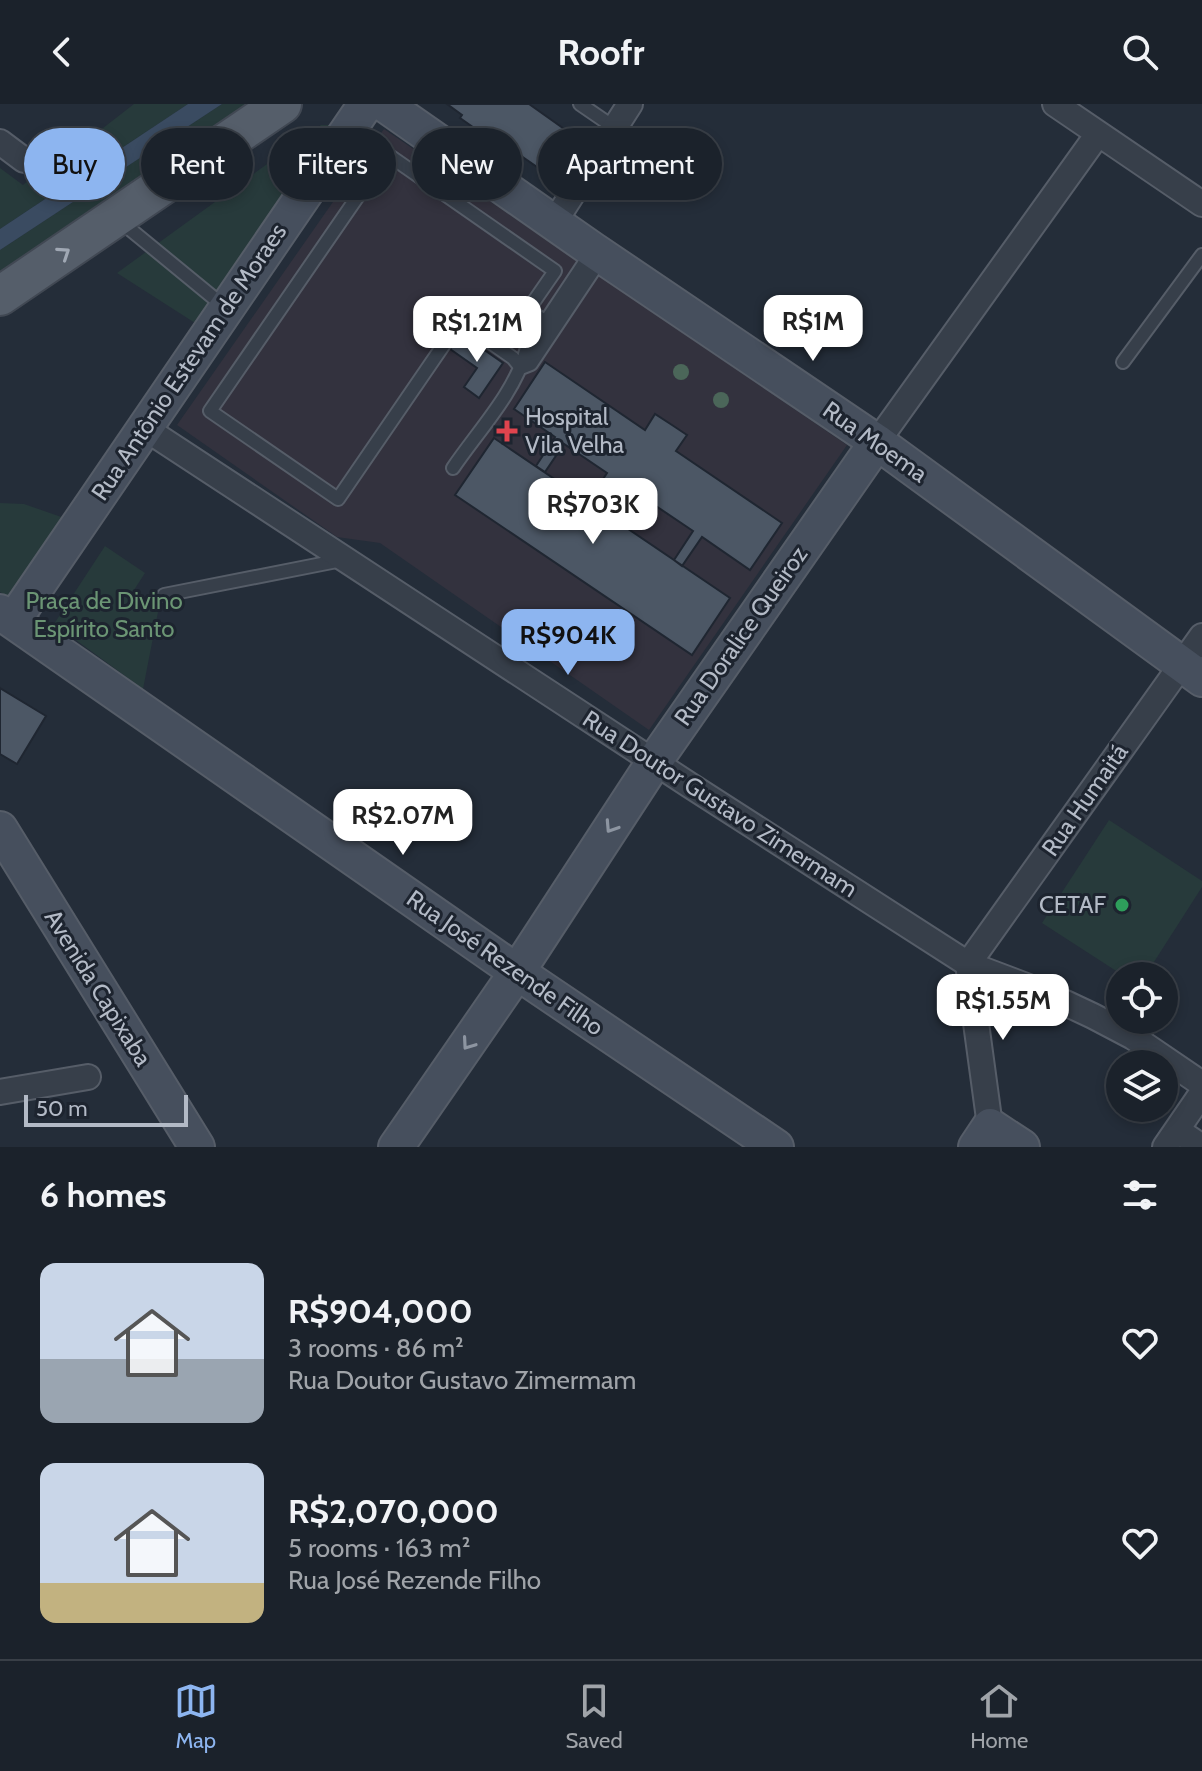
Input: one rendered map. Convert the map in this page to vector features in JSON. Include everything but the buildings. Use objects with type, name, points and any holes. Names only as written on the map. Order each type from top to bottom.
[{"type":"main road","points":[[0,296],[282,104]]},
{"type":"street","name":"Rua Antônio Estevam de Moraes","points":[[6,616],[143,427],[366,104]]},
{"type":"street","name":"Rua Moema","points":[[384,104],[877,442],[1191,672]]},
{"type":"street","points":[[615,128],[630,104]]},
{"type":"street","points":[[1055,104],[1202,204]]},
{"type":"street","name":"Rua Doralice Queiroz","points":[[396,1147],[517,972],[654,762],[877,442],[1098,134]]},
{"type":"street","points":[[0,142],[24,160]]},
{"type":"street","points":[[555,221],[569,200]]},
{"type":"street","name":"Rua Doutor Gustavo Zimermam","points":[[143,427],[968,964],[1042,992],[1093,1016],[1133,1037],[1202,1084]]},
{"type":"street","name":"Rua José Rezende Filho","points":[[6,616],[517,972],[776,1147]]},
{"type":"street","name":"Rua Humaitá","points":[[968,964],[1191,672],[1202,636]]},
{"type":"street","name":"Avenida Capixaba","points":[[0,829],[197,1147]]},
{"type":"street","points":[[968,964],[983,1137],[1022,1147]]},
{"type":"street","points":[[0,1092],[88,1077]]},
{"type":"street","points":[[1202,1093],[1171,1139],[1202,1147]]},
{"type":"lane","points":[[580,104],[615,128]]},
{"type":"lane","points":[[521,368],[513,358],[460,321],[338,499],[210,411],[387,154],[555,271],[528,310],[546,322]]},
{"type":"lane","points":[[115,218],[226,308]]},
{"type":"lane","points":[[453,468],[521,368],[526,351],[598,253]]},
{"type":"lane","points":[[521,368],[531,364],[598,253]]},
{"type":"lane","points":[[1123,362],[1202,255]]},
{"type":"lane","points":[[164,595],[345,560]]},
{"type":"shaded area","name":"Hospital Vila Velha","points":[[396,137],[412,148],[412,200],[488,200],[847,445],[649,730],[380,543],[337,537],[177,425],[334,200],[396,200]]},
{"type":"green space","points":[[134,104],[188,104],[152,128],[141,128],[141,135],[125,146],[125,128],[103,128]]},
{"type":"green space","points":[[222,104],[246,104],[212,128],[186,128]]},
{"type":"green space","points":[[321,125],[344,125],[342,128],[317,128]]},
{"type":"green space","points":[[141,157],[141,177],[125,189],[125,168]]},
{"type":"green space","points":[[269,163],[269,200],[294,200],[206,330],[117,273],[218,200],[253,200],[253,174]]},
{"type":"green space","points":[[0,168],[23,185],[24,200],[44,200],[0,229]]},
{"type":"green space","points":[[76,200],[109,200],[0,276],[0,250]]},
{"type":"green space","name":"Praça de Divino Espírito Santo","points":[[0,503],[24,504],[70,520],[14,601],[0,592]]},
{"type":"green space","name":"Praça de Divino Espírito Santo","points":[[105,546],[145,573],[134,590],[159,607],[143,689],[54,624]]},
{"type":"green space","name":"CETAF","points":[[1109,820],[1202,881],[1202,887],[1154,962],[1106,964],[1042,923]]},
{"type":"water","points":[[188,104],[222,104],[186,128],[152,128]]},
{"type":"water","points":[[141,135],[141,157],[125,168],[125,146]]},
{"type":"water","points":[[44,200],[76,200],[0,250],[0,229]]},
{"type":"place","name":"Hospital Vila Velha","points":[[507,431]]},
{"type":"place","name":"CETAF","points":[[1122,905]]}]
